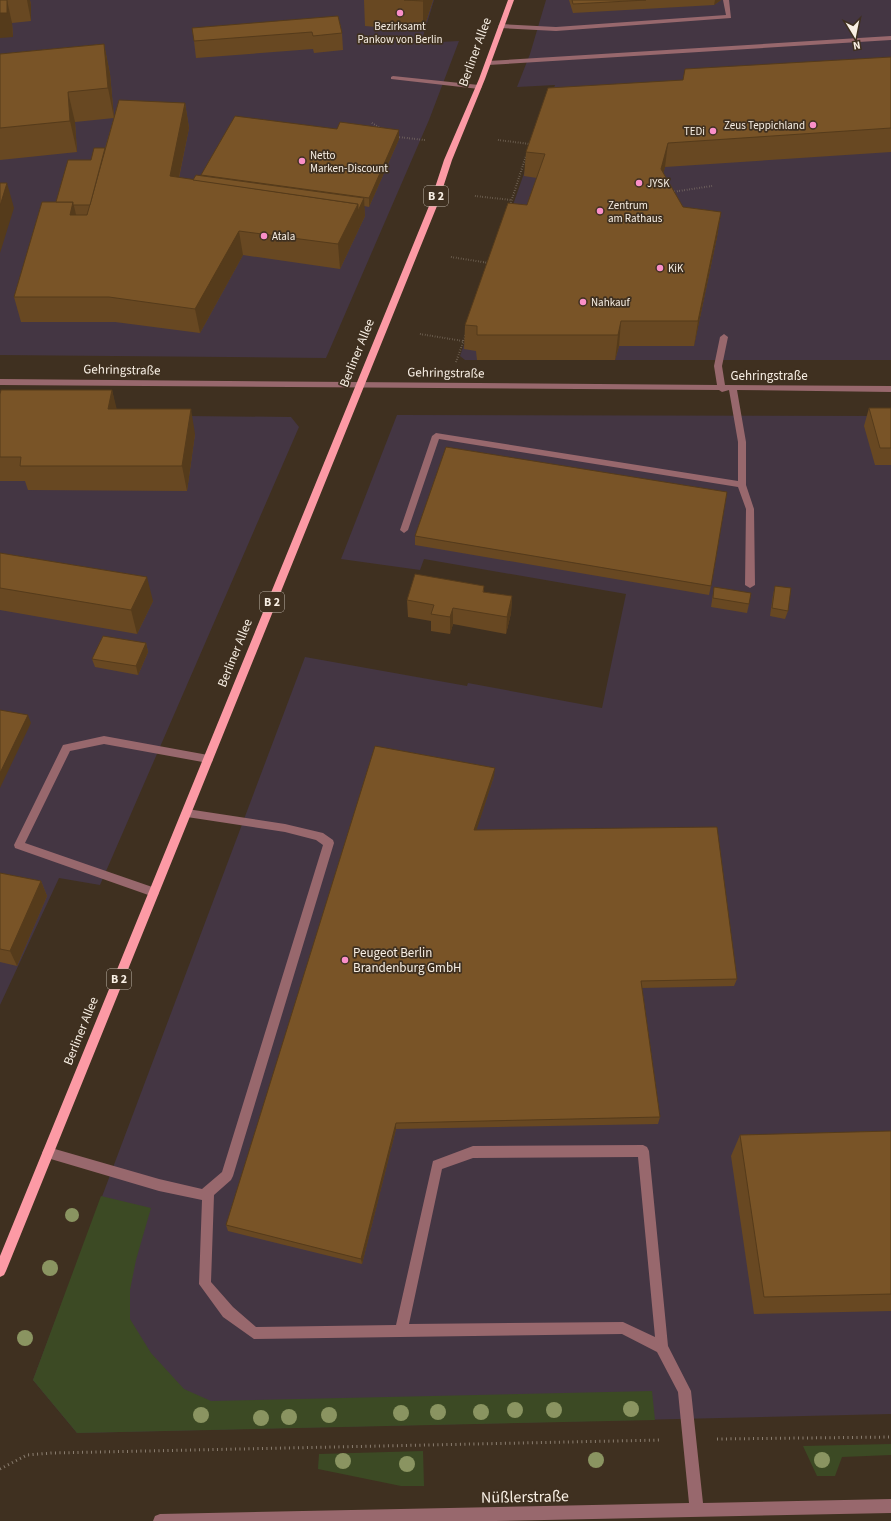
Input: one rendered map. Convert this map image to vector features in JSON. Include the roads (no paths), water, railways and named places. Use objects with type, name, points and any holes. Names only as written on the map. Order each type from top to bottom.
[{"type":"main road","name":"Berliner Allee","points":[[0,1271],[432,206],[448,160],[479,88],[511,0]]},
{"type":"street","points":[[501,26],[556,29],[729,17],[726,0]]},
{"type":"street","points":[[488,63],[891,38]]},
{"type":"street","points":[[393,78],[479,88]]},
{"type":"street","points":[[722,389],[718,366],[724,337]]},
{"type":"street","name":"Gehringstraße","points":[[0,382],[722,389],[891,389]]},
{"type":"street","points":[[733,389],[742,442],[742,485],[750,509],[750,585]]},
{"type":"street","points":[[404,530],[436,436],[742,485]]},
{"type":"street","points":[[154,892],[19,845],[68,748],[104,740],[208,759]]},
{"type":"street","points":[[48,1153],[159,1185],[204,1195],[227,1176],[329,843],[319,836],[285,828],[187,813]]},
{"type":"street","points":[[401,1331],[437,1165],[473,1152],[643,1151],[662,1347],[684,1391],[697,1510]]},
{"type":"street","points":[[208,1192],[205,1284],[228,1312],[254,1333],[622,1328],[662,1347]]},
{"type":"street","name":"Nüßlerstraße","points":[[160,1521],[891,1506]]},
{"type":"place","name":"Bezirksamt Pankow von Berlin","points":[[400,13]]},
{"type":"place","name":"Zeus Teppichland","points":[[813,125]]},
{"type":"place","name":"TEDi","points":[[713,131]]},
{"type":"place","name":"Netto Marken-Discount","points":[[302,161]]},
{"type":"place","name":"JYSK","points":[[639,183]]},
{"type":"place","name":"Zentrum am Rathaus","points":[[600,211]]},
{"type":"place","name":"Atala","points":[[264,236]]},
{"type":"place","name":"KiK","points":[[660,268]]},
{"type":"place","name":"Nahkauf","points":[[583,302]]},
{"type":"place","name":"Peugeot Berlin Brandenburg GmbH","points":[[345,960]]}]
